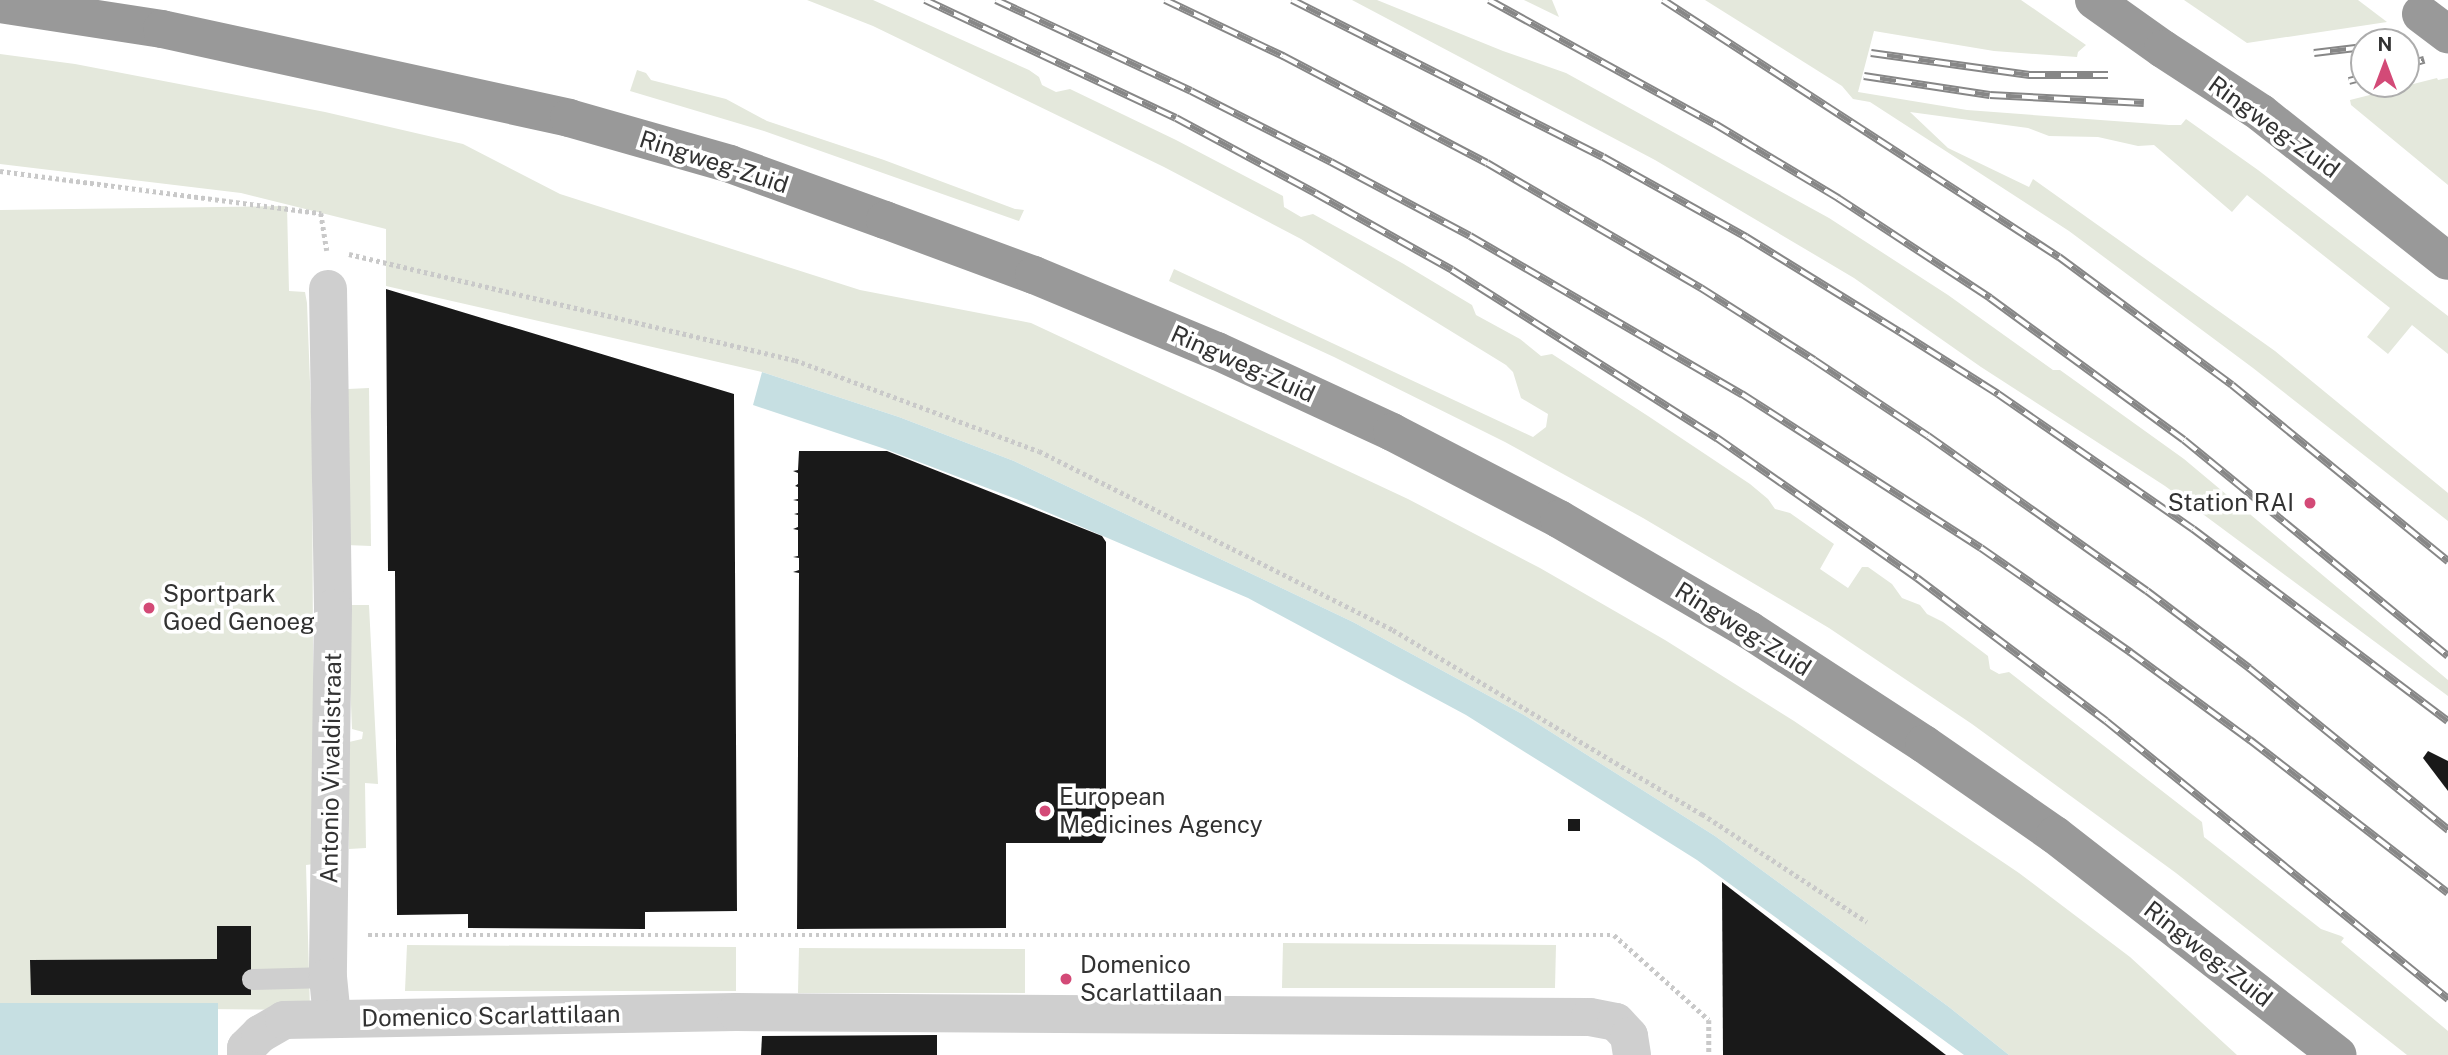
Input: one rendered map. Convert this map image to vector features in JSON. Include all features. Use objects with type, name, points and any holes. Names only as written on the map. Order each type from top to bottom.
[{"type":"highway","name":"Ringweg-Zuid","points":[[2094,0],[2261,113],[2448,261]]},
{"type":"highway","name":"Ringweg-Zuid","points":[[0,4],[162,29],[569,118],[730,164],[885,219],[1034,275],[1217,351],[1392,432],[1559,519],[1749,630],[2055,835],[2338,1055]]},
{"type":"street","name":"Antonio Vivaldistraat","points":[[328,289],[333,608],[328,977],[332,1018]]},
{"type":"street","name":"Domenico Scarlattilaan","points":[[332,1018],[750,1013],[1560,1016],[1590,1017],[1624,1039]]},
{"type":"street","points":[[246,1055],[246,1048],[260,1034],[284,1020],[332,1018]]},
{"type":"lane","points":[[252,979],[328,977]]},
{"type":"path","points":[[0,171],[321,213],[327,251],[795,360],[1039,451],[1393,630],[1702,814],[1867,922]]},
{"type":"path","points":[[329,935],[1615,935],[1709,1020],[1709,1055]]},
{"type":"shaded area","points":[[807,0],[873,0],[1029,70],[1039,77],[1042,85],[1056,92],[1070,89],[1283,196],[1284,207],[1301,217],[1313,214],[1472,305],[1476,315],[1520,339],[1541,356],[1552,354],[1750,484],[1768,499],[1775,509],[1790,513],[1834,544],[1820,569],[1848,588],[1862,567],[1868,567],[1892,584],[1902,598],[1920,605],[1927,614],[1943,622],[1988,656],[1990,669],[1999,674],[2009,672],[2202,822],[2204,837],[2321,929],[2344,938],[2341,942],[2448,1031],[2448,1055],[2407,1055],[2176,873],[1972,724],[1829,628],[1643,518],[1505,442],[1334,357],[1169,281],[1174,269],[1533,437],[1546,427],[1548,414],[1521,398],[1513,372],[1506,365],[1301,239],[1164,167],[873,26]]},
{"type":"shaded area","points":[[1352,0],[1377,0],[1503,51],[1566,73],[1829,218],[1948,295],[2053,370],[2060,370],[2184,459],[2448,680],[2448,696],[2165,486],[1981,367],[1854,278],[1655,160]]},
{"type":"shaded area","points":[[1524,0],[1552,0],[1559,17]]},
{"type":"shaded area","points":[[1705,0],[2021,0],[2086,45],[2078,52],[2077,57],[1994,51],[1874,31],[1858,92],[1967,110],[2169,125],[2181,125],[2186,119],[2258,170],[2448,316],[2448,354],[2412,325],[2388,354],[2367,337],[2390,308],[2247,195],[2232,212],[2154,145],[2138,146],[2098,137],[2049,136],[2028,128],[1910,112],[1948,148],[2029,187],[2033,179],[2275,351],[2448,493],[2448,521],[2253,368],[2069,231],[1870,102],[1853,99],[1842,86]]},
{"type":"shaded area","points":[[2184,0],[2358,0],[2387,22],[2247,43]]},
{"type":"shaded area","points":[[0,54],[75,64],[325,112],[463,144],[560,194],[860,290],[1031,323],[1408,499],[1540,568],[1665,640],[1794,721],[2019,873],[2130,957],[2237,1055],[2009,1055],[1949,1007],[1715,836],[1524,715],[1353,622],[1014,461],[899,417],[762,372],[386,286],[386,229],[241,193],[0,164]]},
{"type":"shaded area","points":[[637,70],[646,73],[651,80],[726,99],[767,121],[1024,210],[1019,221],[764,131],[630,91]]},
{"type":"shaded area","points":[[2448,78],[2448,185],[2351,105],[2350,100],[2358,98],[2420,98],[2420,82]]},
{"type":"shaded area","name":"Sportpark Goed Genoeg","points":[[287,206],[289,291],[305,292],[307,303],[312,435],[314,864],[306,865],[310,1010],[0,1007],[0,210]]},
{"type":"shaded area","points":[[369,388],[371,546],[346,545],[348,389]]},
{"type":"shaded area","points":[[347,605],[369,605],[378,784],[365,783],[366,848],[349,849],[349,742],[362,739],[363,732],[352,729]]},
{"type":"shaded area","points":[[1283,943],[1556,945],[1555,988],[1282,988]]},
{"type":"shaded area","points":[[407,945],[736,947],[736,991],[405,991]]},
{"type":"shaded area","points":[[799,948],[1025,949],[1025,993],[798,993]]},
{"type":"water","points":[[762,372],[899,417],[1014,461],[1353,622],[1524,715],[1715,836],[1949,1007],[2009,1055],[1964,1055],[1697,860],[1466,715],[1248,598],[1021,501],[885,449],[753,405]]},
{"type":"water","points":[[0,1003],[218,1003],[218,1055],[0,1055]]},
{"type":"building","points":[[386,289],[734,394],[737,911],[645,912],[645,929],[468,928],[468,914],[397,915],[395,571],[388,571]]},
{"type":"building","points":[[799,451],[887,451],[1102,536],[1106,542],[1106,837],[1102,843],[1006,843],[1006,928],[797,929],[799,573],[793,572],[799,570],[799,558],[793,557],[798,556],[798,530],[793,529],[798,527],[798,515],[794,514],[798,513],[798,501],[793,500],[798,499],[798,487],[795,486],[798,484],[798,473],[793,471],[798,470]]},
{"type":"building","points":[[2428,751],[2448,761],[2448,791],[2423,758]]},
{"type":"building","points":[[1568,819],[1580,819],[1580,831],[1568,831]]},
{"type":"building","points":[[1722,882],[1840,973],[1946,1055],[1723,1055]]},
{"type":"building","points":[[217,926],[251,926],[251,995],[31,995],[30,960],[217,959]]},
{"type":"building","points":[[937,1035],[937,1055],[761,1055],[762,1036]]},
{"type":"railway","points":[[925,0],[1176,118],[1315,193],[1452,270],[1717,438],[1917,578],[2106,721],[2448,999]]},
{"type":"railway","points":[[996,0],[1191,91],[1331,162],[1470,236],[1742,394],[1981,548],[2130,652],[2250,740],[2448,893]]},
{"type":"railway","points":[[1165,0],[1283,56],[1487,163],[1701,288],[1814,360],[1928,436],[2147,591],[2249,668],[2448,830]]},
{"type":"railway","points":[[1292,0],[1603,157],[1746,237],[1900,332],[1998,394],[2193,529],[2448,721]]},
{"type":"railway","points":[[1489,0],[1715,124],[1838,198],[1990,298],[2184,440],[2448,656]]},
{"type":"railway","points":[[1663,0],[2059,257],[2232,385],[2448,561]]},
{"type":"railway","points":[[2314,53],[2350,49]]},
{"type":"railway","points":[[1871,53],[2029,75],[2108,75]]},
{"type":"railway","points":[[2420,61],[2424,60]]},
{"type":"railway","points":[[1864,76],[1990,95],[2144,103]]},
{"type":"place","name":"Station RAI","points":[[2310,503]]},
{"type":"place","name":"Sportpark Goed Genoeg","points":[[149,608]]},
{"type":"place","name":"European Medicines Agency","points":[[1045,811]]},
{"type":"place","name":"Domenico Scarlattilaan","points":[[1066,979]]}]
